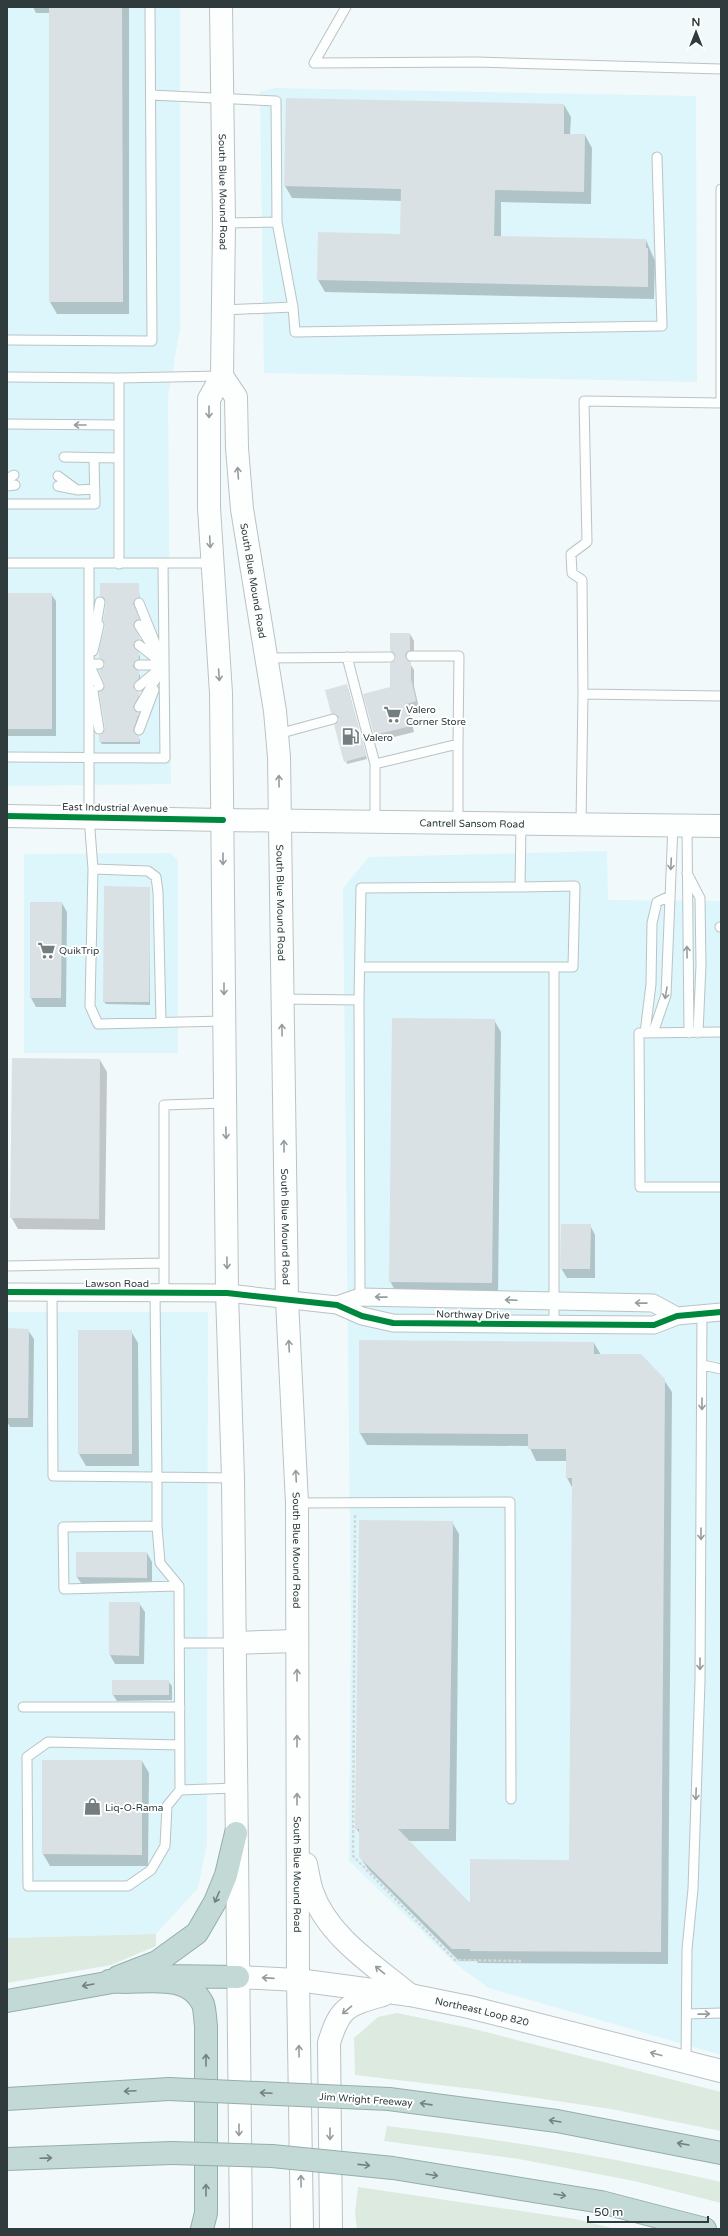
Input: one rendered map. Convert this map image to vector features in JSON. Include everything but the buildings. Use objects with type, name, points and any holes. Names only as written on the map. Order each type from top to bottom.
[{"type":"highway","points":[[109,1981],[157,1962],[197,1933],[215,1902],[226,1875],[236,1833]]},
{"type":"highway","points":[[7,2001],[109,1981],[169,1975],[238,1976]]},
{"type":"highway","points":[[109,1981],[122,1983],[161,1981],[183,1984],[192,1991],[203,2004],[206,2026],[206,2213],[202,2229]]},
{"type":"highway","name":"Jim Wright Freeway","points":[[7,2099],[169,2089],[389,2099],[557,2121],[721,2153]]},
{"type":"highway","points":[[7,2159],[172,2153],[272,2156],[393,2168],[601,2202],[705,2229]]},
{"type":"main road","name":"South Blue Mound Road","points":[[221,7],[221,97],[224,223],[222,376],[209,399],[211,564],[221,693],[227,1293],[233,1478],[241,2229]]},
{"type":"main road","name":"South Blue Mound Road","points":[[222,376],[236,397],[237,448],[242,509],[278,734],[287,1300],[297,1503],[298,1980],[302,2229]]},
{"type":"main road","name":"East Industrial Avenue","points":[[7,816],[223,820]]},
{"type":"main road","name":"Cantrell Sansom Road","points":[[223,820],[522,824],[581,823],[721,826]]},
{"type":"main road","points":[[234,1642],[297,1641]]},
{"type":"main road","points":[[297,1825],[312,1891],[324,1915],[342,1937],[410,1995]]},
{"type":"main road","name":"Northeast Loop 820","points":[[238,1976],[298,1980],[410,1995],[485,2010],[721,2071]]},
{"type":"main road","points":[[331,2229],[329,2043],[336,2022],[346,2010],[357,2002],[386,1994],[410,1995]]},
{"type":"street","name":"Lawson Road","points":[[7,1292],[227,1293]]},
{"type":"street","name":"Northway Drive","points":[[227,1293],[337,1305],[362,1316],[393,1323],[554,1325],[654,1324],[677,1316],[721,1312]]},
{"type":"street","name":"Northway Drive","points":[[337,1305],[360,1297],[653,1303],[677,1316]]},
{"type":"lane","points":[[346,7],[314,63],[478,62],[721,69]]},
{"type":"lane","points":[[7,340],[152,341],[150,9]]},
{"type":"lane","points":[[151,95],[221,97],[276,101],[277,222],[293,308],[295,332],[662,326],[657,157]]},
{"type":"lane","points":[[581,823],[584,694],[582,580],[572,573],[571,554],[587,542],[584,401],[721,403],[721,189]]},
{"type":"lane","points":[[224,223],[277,222]]},
{"type":"lane","points":[[223,310],[293,308]]},
{"type":"lane","points":[[7,377],[119,378],[222,376]]},
{"type":"lane","points":[[119,378],[119,564]]},
{"type":"lane","points":[[7,424],[119,425]]},
{"type":"lane","points":[[64,457],[119,458]]},
{"type":"lane","points":[[7,504],[95,504],[94,458]]},
{"type":"lane","points":[[58,476],[77,490]]},
{"type":"lane","points":[[58,486],[77,490],[95,490]]},
{"type":"lane","points":[[7,563],[211,564]]},
{"type":"lane","points":[[89,564],[89,817],[93,869],[90,1006],[98,1024],[224,1021]]},
{"type":"lane","points":[[7,757],[89,759],[166,758],[163,564]]},
{"type":"lane","points":[[99,729],[89,664],[100,602]]},
{"type":"lane","points":[[139,603],[164,665],[139,730]]},
{"type":"lane","points":[[99,625],[89,664],[99,707]]},
{"type":"lane","points":[[139,625],[164,665]]},
{"type":"lane","points":[[139,645],[164,665]]},
{"type":"lane","points":[[89,664],[99,646]]},
{"type":"lane","points":[[410,656],[459,656],[458,823]]},
{"type":"lane","points":[[346,657],[358,711],[376,764],[375,822]]},
{"type":"lane","points":[[267,658],[390,657]]},
{"type":"lane","points":[[89,664],[99,664]]},
{"type":"lane","points":[[89,664],[99,686]]},
{"type":"lane","points":[[139,665],[164,665]]},
{"type":"lane","points":[[139,686],[164,665]]},
{"type":"lane","points":[[139,707],[164,665]]},
{"type":"lane","points":[[584,694],[721,696]]},
{"type":"lane","points":[[278,734],[333,719]]},
{"type":"lane","points":[[376,764],[458,744]]},
{"type":"lane","points":[[520,887],[522,824]]},
{"type":"lane","points":[[680,825],[687,872],[693,1033]]},
{"type":"lane","points":[[649,1033],[666,995],[670,896],[680,825]]},
{"type":"lane","points":[[93,869],[148,870],[156,877],[158,892],[161,1022]]},
{"type":"lane","points":[[687,872],[700,898],[701,965],[693,1033]]},
{"type":"lane","points":[[360,967],[573,967],[574,886],[361,888],[359,1000],[360,1297]]},
{"type":"lane","points":[[649,1033],[652,923],[657,902],[670,896]]},
{"type":"lane","points":[[554,967],[554,1325]]},
{"type":"lane","points":[[282,999],[359,1000]]},
{"type":"lane","points":[[721,1032],[638,1033],[640,1188],[721,1187]]},
{"type":"lane","points":[[180,1745],[48,1742],[27,1757],[28,1886],[128,1886],[151,1870],[166,1846],[167,1806],[180,1790],[180,1745],[180,1707],[179,1586],[160,1563],[157,1526],[159,1293],[164,1263],[164,1105],[225,1103]]},
{"type":"lane","points":[[7,1266],[164,1263]]},
{"type":"lane","points":[[52,1292],[53,1476],[233,1478]]},
{"type":"lane","points":[[686,2062],[688,1949],[693,1890],[700,1681],[702,1313]]},
{"type":"lane","points":[[702,1365],[721,1369]]},
{"type":"lane","points":[[297,1503],[510,1502],[511,1799]]},
{"type":"lane","points":[[157,1526],[63,1527],[64,1589],[179,1586]]},
{"type":"lane","points":[[179,1642],[234,1642]]},
{"type":"lane","points":[[23,1707],[180,1707]]},
{"type":"lane","points":[[180,1790],[236,1788]]},
{"type":"lane","points":[[687,2014],[721,2013]]},
{"type":"path","points":[[354,1502],[353,1856],[455,1960],[521,1961]]},
{"type":"shaded area","points":[[7,7],[180,7],[180,329],[168,397],[171,784],[7,786]]},
{"type":"shaded area","points":[[274,88],[696,96],[697,382],[264,373],[260,92]]},
{"type":"shaded area","points":[[607,851],[608,900],[721,901],[721,2055],[489,1988],[457,1965],[349,1861],[351,1624],[343,888],[369,857]]},
{"type":"shaded area","points":[[170,853],[178,860],[178,1053],[24,1053],[24,854]]},
{"type":"shaded area","points":[[7,1312],[208,1312],[207,1844],[198,1888],[156,1934],[7,1938]]},
{"type":"shaded area","points":[[156,1934],[156,1946],[111,1965],[7,1983],[7,1938]]},
{"type":"shaded area","points":[[397,2013],[470,2028],[721,2092],[721,2131],[611,2109],[482,2090],[355,2075],[354,2038],[378,2017]]},
{"type":"shaded area","points":[[387,2126],[596,2156],[721,2182],[721,2203],[634,2181],[519,2159],[384,2141]]},
{"type":"shaded area","points":[[358,2187],[575,2219],[616,2229],[357,2229],[355,2213]]},
{"type":"cycle path","points":[[7,816],[223,820]]},
{"type":"cycle path","points":[[7,1292],[227,1293],[337,1305],[362,1316],[393,1323],[654,1325],[677,1316],[721,1312]]},
{"type":"place","name":"Valero Corner Store","points":[[393,715]]},
{"type":"place","name":"Valero","points":[[350,737]]},
{"type":"place","name":"QuikTrip","points":[[46,950]]},
{"type":"place","name":"Liq-O-Rama","points":[[92,1807]]}]
